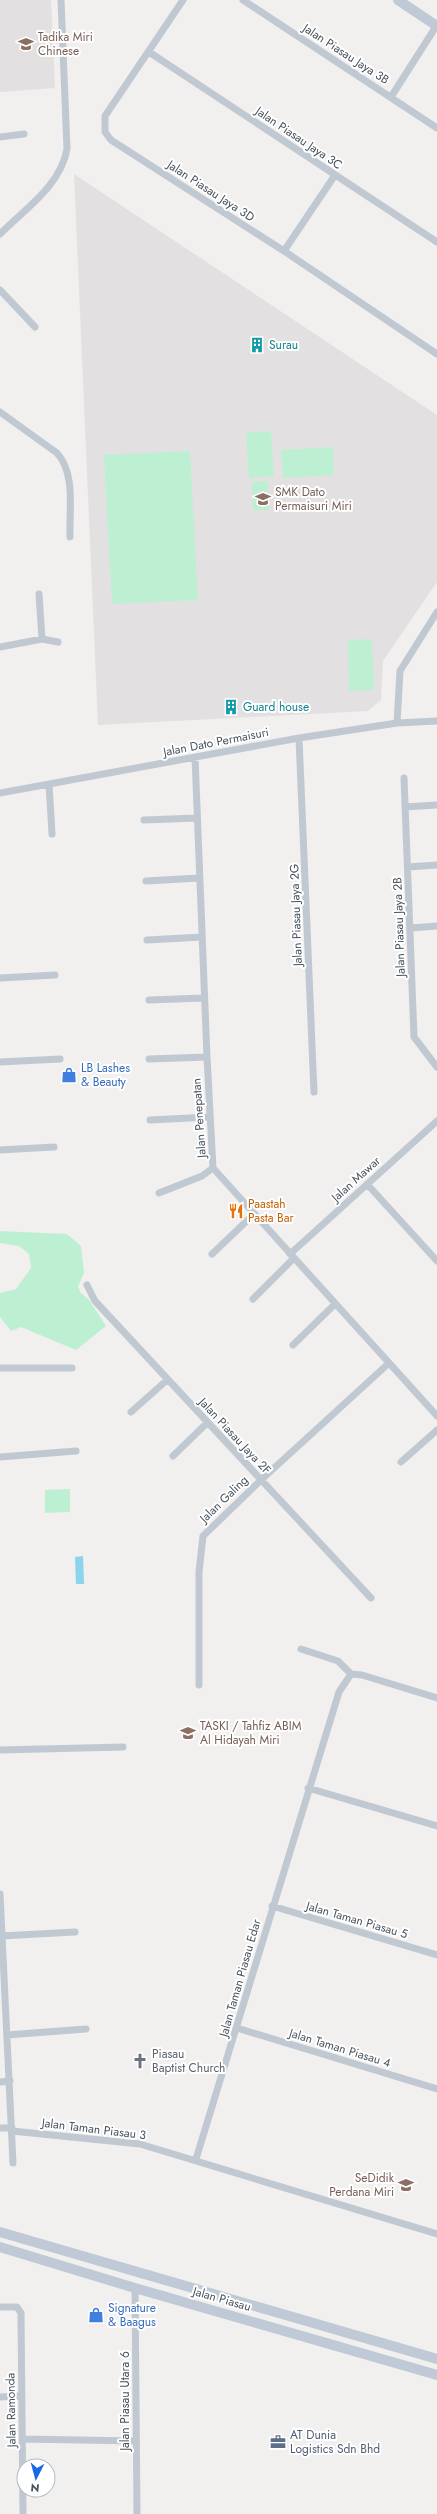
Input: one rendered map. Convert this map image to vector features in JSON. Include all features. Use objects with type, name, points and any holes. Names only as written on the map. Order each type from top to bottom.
[{"type":"street","points":[[0,234],[55,180],[65,160],[67,149],[61,0]]},
{"type":"street","name":"Jalan Piasau Jaya 3D","points":[[183,0],[105,116],[105,132],[111,140],[284,251],[437,354]]},
{"type":"street","name":"Jalan Piasau Jaya 3B","points":[[243,0],[437,128]]},
{"type":"street","points":[[391,97],[437,26],[398,0]]},
{"type":"street","name":"Jalan Piasau Jaya 3C","points":[[149,52],[437,242]]},
{"type":"street","points":[[0,137],[24,134]]},
{"type":"street","points":[[284,251],[334,175]]},
{"type":"street","points":[[0,290],[35,327]]},
{"type":"street","points":[[0,412],[57,453],[64,461],[68,471],[70,537]]},
{"type":"street","points":[[39,594],[42,639]]},
{"type":"street","points":[[397,723],[400,671],[437,612]]},
{"type":"street","points":[[0,647],[42,639],[58,642]]},
{"type":"street","name":"Jalan Dato Permaisuri","points":[[0,793],[299,738],[397,723],[437,721]]},
{"type":"street","name":"Jalan Piasau Jaya 2G","points":[[299,738],[314,1092]]},
{"type":"street","name":"Jalan Penepatan","points":[[195,757],[204,998],[213,1168],[437,1416]]},
{"type":"street","name":"Jalan Piasau Jaya 2B","points":[[404,778],[414,1037],[437,1067]]},
{"type":"street","points":[[49,784],[52,834]]},
{"type":"street","points":[[405,807],[437,805]]},
{"type":"street","points":[[144,820],[197,818]]},
{"type":"street","points":[[408,867],[437,865]]},
{"type":"street","points":[[146,881],[200,878]]},
{"type":"street","points":[[410,928],[437,926]]},
{"type":"street","points":[[148,940],[202,937]]},
{"type":"street","points":[[0,978],[55,975]]},
{"type":"street","points":[[149,1000],[204,998]]},
{"type":"street","points":[[149,1060],[207,1057]]},
{"type":"street","points":[[0,1062],[60,1059]]},
{"type":"street","points":[[150,1120],[210,1117]]},
{"type":"street","name":"Jalan Mawar","points":[[253,1300],[292,1256],[367,1184],[437,1121]]},
{"type":"street","points":[[0,1150],[54,1147]]},
{"type":"street","points":[[159,1194],[202,1176],[213,1168]]},
{"type":"street","points":[[367,1184],[437,1261]]},
{"type":"street","points":[[212,1254],[254,1214]]},
{"type":"street","name":"Jalan Piasau Jaya 2F","points":[[87,1285],[95,1300],[167,1380],[371,1598]]},
{"type":"street","points":[[293,1345],[335,1304]]},
{"type":"street","name":"Jalan Galing","points":[[199,1685],[199,1572],[203,1536],[260,1480],[389,1363]]},
{"type":"street","points":[[0,1368],[72,1368]]},
{"type":"street","points":[[131,1412],[167,1380]]},
{"type":"street","points":[[173,1456],[207,1423]]},
{"type":"street","points":[[401,1462],[437,1430]]},
{"type":"street","points":[[0,1457],[76,1451]]},
{"type":"street","points":[[301,1649],[338,1661],[351,1674],[362,1675],[437,1698]]},
{"type":"street","name":"Jalan Taman Piasau Edar","points":[[196,2159],[237,2028],[308,1788],[339,1692],[351,1674]]},
{"type":"street","points":[[0,1750],[122,1747]]},
{"type":"street","points":[[308,1788],[437,1826]]},
{"type":"street","points":[[0,1896],[2,1983],[10,2081],[13,2163]]},
{"type":"street","name":"Jalan Taman Piasau 5","points":[[272,1906],[437,1955]]},
{"type":"street","points":[[2,1936],[75,1932]]},
{"type":"street","name":"Jalan Taman Piasau 4","points":[[237,2028],[437,2089]]},
{"type":"street","points":[[7,2035],[86,2029]]},
{"type":"street","points":[[0,2082],[10,2081]]},
{"type":"street","name":"Jalan Taman Piasau 3","points":[[0,2128],[140,2144],[196,2159]]},
{"type":"street","points":[[196,2159],[437,2234]]},
{"type":"street","name":"Jalan Piasau","points":[[0,2232],[437,2359]]},
{"type":"street","name":"Jalan Piasau","points":[[0,2247],[135,2288],[437,2375]]},
{"type":"street","name":"Jalan Piasau Utara 6","points":[[135,2288],[137,2514]]},
{"type":"street","name":"Jalan Ramonda","points":[[0,2307],[17,2307],[21,2313],[23,2514]]},
{"type":"street","points":[[358,2352],[362,2337]]},
{"type":"street","points":[[0,2397],[22,2396]]},
{"type":"street","points":[[22,2439],[136,2441]]},
{"type":"shaded area","name":"Tadika Miri Chinese","points":[[0,0],[51,0],[55,88],[0,92]]},
{"type":"shaded area","name":"SMK Dato Permaisuri Miri","points":[[74,174],[437,415],[437,582],[383,661],[381,700],[368,711],[98,725]]},
{"type":"green space","points":[[271,431],[274,476],[249,478],[246,433]]},
{"type":"green space","points":[[333,447],[334,475],[283,478],[281,450]]},
{"type":"green space","points":[[190,451],[198,600],[112,604],[104,455]]},
{"type":"green space","points":[[268,481],[269,510],[253,510],[252,482]]},
{"type":"green space","points":[[372,639],[374,690],[349,691],[348,640]]},
{"type":"green space","points":[[0,1231],[67,1234],[81,1246],[84,1273],[78,1286],[80,1292],[89,1300],[106,1326],[76,1350],[21,1327],[11,1331],[0,1317],[0,1293],[16,1289],[31,1268],[29,1254],[19,1246],[0,1243]]},
{"type":"green space","points":[[70,1489],[70,1512],[45,1513],[45,1490]]},
{"type":"water","points":[[83,1556],[84,1584],[76,1584],[75,1557]]},
{"type":"place","name":"Tadika Miri Chinese","points":[[26,44]]},
{"type":"place","name":"Surau","points":[[257,345]]},
{"type":"place","name":"SMK Dato Permaisuri Miri","points":[[263,499]]},
{"type":"place","name":"Guard house","points":[[231,707]]},
{"type":"place","name":"LB Lashes & Beauty","points":[[69,1075]]},
{"type":"place","name":"Paastah Pasta Bar","points":[[236,1211]]},
{"type":"place","name":"TASKI / Tahfiz ABIM Al Hidayah Miri","points":[[188,1733]]},
{"type":"place","name":"Piasau Baptist Church","points":[[140,2061]]},
{"type":"place","name":"SeDidik Perdana Miri","points":[[406,2185]]},
{"type":"place","name":"Signature & Baagus","points":[[96,2315]]},
{"type":"place","name":"AT Dunia Logistics Sdn Bhd","points":[[278,2442]]}]
